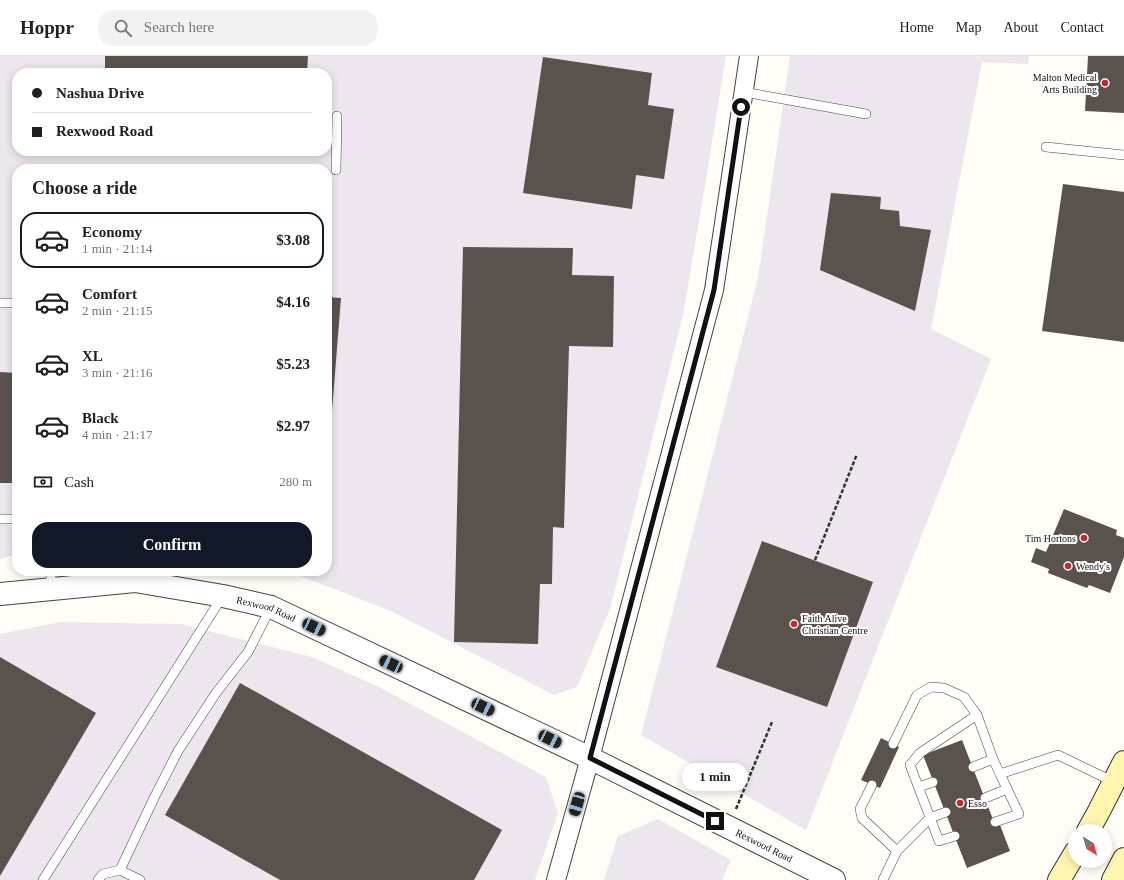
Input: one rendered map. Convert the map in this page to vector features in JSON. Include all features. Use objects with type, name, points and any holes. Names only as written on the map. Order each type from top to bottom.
[{"type":"main road","points":[[1092,824],[1124,762]]},
{"type":"main road","points":[[1113,880],[1124,859]]},
{"type":"main road","points":[[1059,880],[1068,865]]},
{"type":"street","points":[[556,880],[590,758],[714,290],[749,56]]},
{"type":"street","name":"Rexwood Road","points":[[0,594],[51,580],[134,581],[223,596],[270,607],[590,758],[834,880]]},
{"type":"lane","points":[[744,92],[866,114]]},
{"type":"lane","points":[[336,170],[337,116]]},
{"type":"lane","points":[[1046,147],[1124,156]]},
{"type":"lane","points":[[0,302],[12,303]]},
{"type":"lane","points":[[0,519],[12,519]]},
{"type":"lane","points":[[42,880],[223,596]]},
{"type":"lane","points":[[120,870],[178,751],[216,693],[248,652],[270,607]]},
{"type":"lane","points":[[893,744],[917,695],[931,687],[944,688],[964,697],[977,715],[993,759],[1019,814],[994,822]]},
{"type":"lane","points":[[955,836],[939,841],[910,765],[920,753],[977,715]]},
{"type":"lane","points":[[1000,774],[1058,754],[1114,782]]},
{"type":"lane","points":[[973,767],[993,759]]},
{"type":"lane","points":[[919,788],[934,782]]},
{"type":"lane","points":[[872,785],[860,809],[862,818],[897,851]]},
{"type":"lane","points":[[985,798],[1007,790]]},
{"type":"lane","points":[[883,880],[897,851],[930,818],[946,812]]},
{"type":"lane","points":[[98,880],[103,874],[120,870],[140,880]]},
{"type":"path","points":[[815,560],[857,454]]},
{"type":"path","points":[[729,828],[772,722]]},
{"type":"shaded area","points":[[0,56],[726,56],[683,315],[610,609],[577,687],[554,695],[391,611],[301,576],[332,576],[332,164],[12,164],[12,555],[0,559]]},
{"type":"shaded area","points":[[790,56],[1029,56],[1028,64],[982,62],[931,329],[991,359],[806,830],[641,735],[758,278]]},
{"type":"shaded area","points":[[61,622],[181,624],[312,657],[379,687],[546,777],[558,813],[535,880],[0,880],[0,634]]},
{"type":"shaded area","points":[[658,819],[731,860],[722,880],[604,880],[618,836]]},
{"type":"building","points":[[105,56],[308,56],[307,68],[105,68]]},
{"type":"building","name":"Malton Medical Arts Building","points":[[1088,56],[1124,56],[1124,113],[1085,111]]},
{"type":"building","points":[[543,57],[652,73],[648,105],[674,109],[664,179],[636,175],[632,209],[523,193]]},
{"type":"building","points":[[1063,184],[1124,192],[1124,342],[1042,331]]},
{"type":"building","points":[[831,193],[881,197],[880,209],[899,211],[900,226],[931,230],[915,311],[820,270]]},
{"type":"building","points":[[463,247],[573,248],[572,275],[614,276],[613,347],[569,346],[564,528],[553,527],[552,584],[540,584],[538,644],[454,642]]},
{"type":"building","points":[[332,297],[341,298],[332,411]]},
{"type":"building","points":[[0,372],[12,373],[12,483],[0,483]]},
{"type":"building","points":[[1064,509],[1117,530],[1116,535],[1124,538],[1124,557],[1110,593],[1089,585],[1087,588],[1048,573],[1049,569],[1031,562],[1036,548],[1046,552]]},
{"type":"building","name":"Faith Alive Christian Centre","points":[[762,541],[873,582],[827,707],[716,667]]},
{"type":"building","points":[[0,657],[96,713],[0,876]]},
{"type":"building","points":[[240,683],[502,830],[474,880],[280,880],[165,815]]},
{"type":"building","points":[[881,738],[899,747],[880,788],[861,780]]},
{"type":"building","points":[[962,740],[996,827],[1000,825],[1010,851],[967,868],[923,755]]},
{"type":"place","name":"Malton Medical Arts Building","points":[[1105,83]]},
{"type":"place","name":"Tim Hortons","points":[[1084,538]]},
{"type":"place","name":"Wendy's","points":[[1068,566]]},
{"type":"place","name":"Faith Alive Christian Centre","points":[[794,624]]},
{"type":"place","name":"Esso","points":[[960,803]]},
{"type":"route","points":[[715,821],[590,758],[714,290],[741,107]]}]
